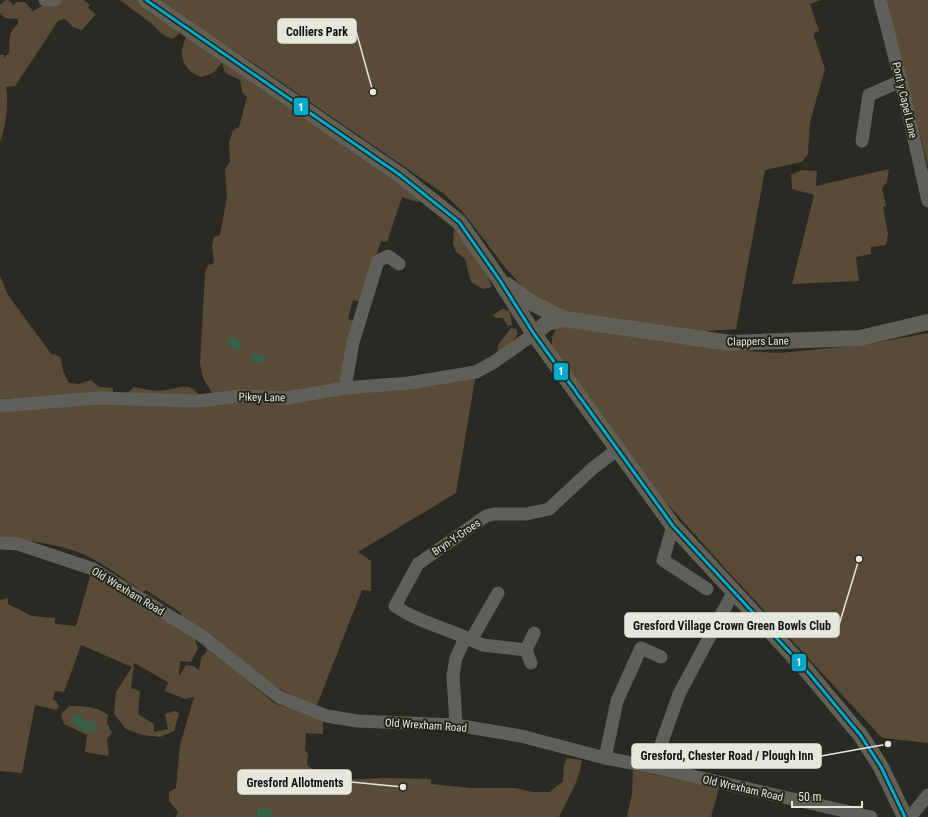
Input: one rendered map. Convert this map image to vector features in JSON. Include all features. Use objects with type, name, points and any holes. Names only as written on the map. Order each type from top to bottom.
[{"type":"main road","points":[[146,0],[400,175],[459,222],[500,279],[534,334],[673,526],[807,671],[861,736],[881,766],[905,817]]},
{"type":"main road","name":"Clappers Lane","points":[[500,279],[532,303],[564,319],[731,343],[860,338],[928,322]]},
{"type":"main road","name":"Clappers Lane","points":[[534,334],[546,323],[564,319]]},
{"type":"street","points":[[45,0],[55,0]]},
{"type":"street","name":"Pont y Capel Lane","points":[[880,0],[901,82],[928,201]]},
{"type":"street","points":[[862,141],[869,95],[901,82]]},
{"type":"street","points":[[345,388],[353,342],[378,261],[388,256],[399,264]]},
{"type":"street","name":"Pikey Lane","points":[[0,406],[98,398],[197,401],[240,396],[286,398],[345,388],[409,383],[476,372],[494,362],[534,334]]},
{"type":"street","name":"Bryn-Y-Groes","points":[[468,639],[411,616],[395,606],[418,564],[486,516],[494,514],[526,514],[549,509],[593,468],[618,449]]},
{"type":"street","points":[[673,526],[663,560],[707,589]]},
{"type":"street","name":"Old Wrexham Road","points":[[0,543],[18,544],[93,569],[202,636],[279,697],[327,716],[357,721],[456,725],[521,736],[606,758],[653,767],[871,817]]},
{"type":"street","points":[[0,549],[8,550],[18,544]]},
{"type":"street","points":[[653,767],[679,694],[734,591]]},
{"type":"street","points":[[456,725],[454,676],[456,658],[498,593]]},
{"type":"street","points":[[531,663],[526,650],[534,633]]},
{"type":"street","points":[[468,639],[483,645],[526,650]]},
{"type":"street","points":[[606,758],[617,701],[641,648],[661,657]]},
{"type":"street","points":[[910,817],[928,795]]},
{"type":"shaded area","points":[[6,0],[10,1],[13,5],[17,2],[25,2],[33,11],[53,0],[84,0],[90,5],[88,8],[96,14],[82,30],[73,27],[65,19],[58,21],[15,86],[6,87],[6,115],[0,142],[0,55],[4,55],[4,58],[9,53],[10,34],[18,24],[18,19],[5,18],[0,13],[0,5]]},
{"type":"shaded area","points":[[120,0],[140,0],[180,29],[178,35],[172,39],[162,34],[152,24]]},
{"type":"shaded area","points":[[156,0],[821,0],[810,4],[819,31],[814,33],[814,36],[825,69],[810,122],[808,154],[802,162],[765,170],[736,329],[692,332],[569,314],[530,296],[504,266],[462,211],[444,194],[256,65]]},
{"type":"shaded area","points":[[886,0],[928,0],[928,166]]},
{"type":"shaded area","points":[[188,34],[423,200],[417,202],[402,197],[387,242],[381,241],[361,302],[353,300],[348,319],[355,321],[347,360],[336,394],[475,379],[456,493],[358,552],[371,561],[371,591],[362,590],[317,705],[303,701],[267,681],[224,645],[224,660],[274,703],[323,719],[323,734],[306,733],[305,750],[308,754],[307,765],[319,774],[319,781],[336,788],[339,780],[386,778],[431,779],[431,784],[471,788],[515,788],[532,792],[550,792],[563,781],[564,765],[567,758],[582,760],[576,783],[559,817],[273,817],[271,814],[257,809],[256,817],[176,817],[178,812],[169,801],[169,792],[176,788],[180,745],[194,697],[185,699],[165,691],[168,682],[134,663],[131,688],[140,691],[138,714],[154,724],[154,732],[168,729],[165,714],[174,711],[179,713],[174,731],[160,737],[142,735],[126,729],[114,714],[116,692],[132,667],[81,645],[64,692],[55,691],[53,700],[56,701],[59,707],[56,710],[35,705],[22,773],[0,771],[0,600],[8,598],[8,604],[32,616],[55,618],[55,624],[76,626],[91,573],[177,624],[181,613],[146,590],[143,592],[108,568],[76,551],[43,543],[0,538],[0,410],[14,408],[9,398],[0,400],[0,276],[8,295],[52,355],[55,354],[61,358],[63,371],[69,383],[79,384],[91,380],[99,387],[113,388],[113,394],[125,395],[134,387],[158,391],[189,387],[193,389],[201,398],[213,395],[203,378],[200,363],[205,273],[208,265],[214,263],[212,246],[214,237],[220,235],[227,197],[225,169],[230,162],[229,143],[233,130],[239,127],[247,97],[242,92],[240,80],[225,73],[222,63],[213,73],[201,77],[189,70],[185,65],[182,54]],"holes":[[[195,639],[205,646],[207,651],[201,658],[199,670],[193,666],[186,665],[179,676],[180,661],[191,662],[198,649]]]},
{"type":"shaded area","points":[[889,169],[887,182],[882,188],[886,206],[883,207],[888,234],[886,245],[871,247],[871,254],[856,257],[859,281],[792,284],[814,195],[792,189],[791,175],[802,170],[817,171],[816,186]]},
{"type":"shaded area","points":[[454,230],[487,275],[492,287],[483,289],[471,282],[465,259],[456,252],[453,244]]},
{"type":"shaded area","points":[[502,309],[510,311],[512,325],[508,326],[503,318],[496,318],[493,315]]},
{"type":"shaded area","points":[[566,326],[729,350],[779,353],[863,345],[928,333],[928,743],[882,738],[653,488],[552,346],[552,338],[556,329]]},
{"type":"shaded area","points":[[511,328],[516,329],[518,333],[508,349],[497,353],[498,345]]},
{"type":"shaded area","points":[[230,337],[235,337],[242,345],[239,351],[227,345]]},
{"type":"shaded area","points":[[253,353],[263,355],[266,359],[262,364],[254,361],[250,357]]},
{"type":"shaded area","points":[[69,706],[85,706],[95,708],[108,715],[107,723],[112,733],[107,739],[109,756],[85,752],[87,735],[64,724],[61,715]]},
{"type":"shaded area","points":[[75,713],[89,722],[96,720],[94,726],[99,732],[84,731],[71,721]]},
{"type":"shaded area","points":[[633,770],[719,788],[711,817],[627,817],[632,793]]},
{"type":"shaded area","points":[[257,809],[270,809],[273,817],[256,817]]},
{"type":"transit line","name":"1","points":[[146,0],[400,175],[459,222],[499,279],[534,334],[673,526],[807,671],[861,736],[881,767],[905,817]]},
{"type":"place","name":"Colliers Park","points":[[373,92]]},
{"type":"place","name":"Gresford Village Crown Green Bowls Club","points":[[859,559]]},
{"type":"place","name":"Gresford, Chester Road / Plough Inn","points":[[888,744]]},
{"type":"place","name":"Gresford Allotments","points":[[403,787]]}]
